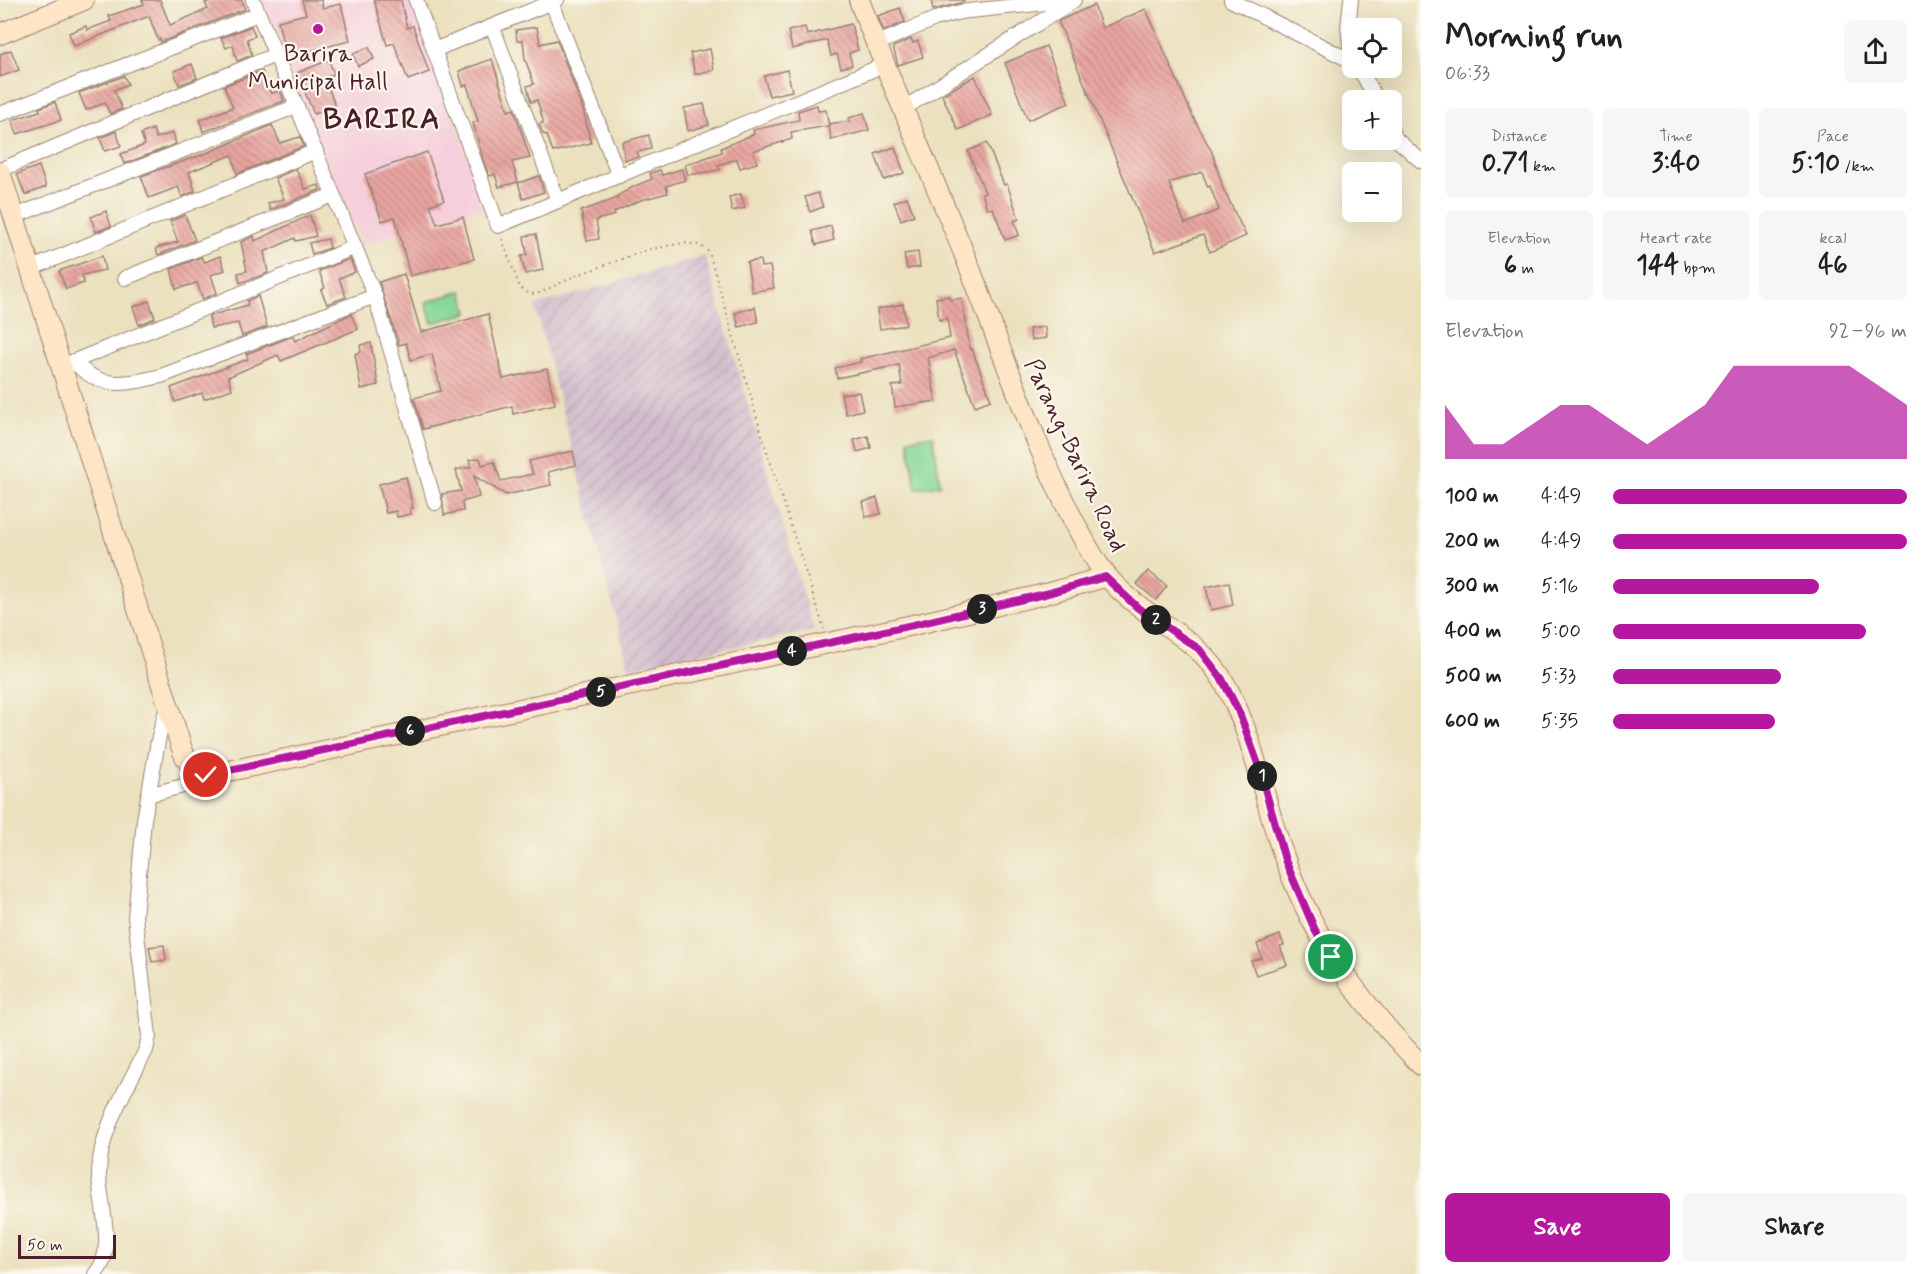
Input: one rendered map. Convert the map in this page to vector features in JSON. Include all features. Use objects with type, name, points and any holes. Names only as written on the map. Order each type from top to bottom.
[{"type":"street","points":[[0,34],[84,0]]},
{"type":"street","points":[[253,0],[375,296],[435,503]]},
{"type":"street","points":[[416,0],[498,226],[884,65]]},
{"type":"street","name":"Parang-Barira Road","points":[[859,0],[1054,480],[1105,577],[1138,608],[1199,649],[1222,679],[1239,712],[1255,754],[1285,860],[1315,930],[1353,988],[1421,1065]]},
{"type":"street","points":[[876,44],[935,19],[960,12],[1074,0]]},
{"type":"street","points":[[903,109],[1074,0]]},
{"type":"street","points":[[1231,0],[1342,57]]},
{"type":"street","points":[[1349,18],[1351,0]]},
{"type":"street","points":[[434,50],[554,2],[619,176]]},
{"type":"street","points":[[0,114],[258,14]]},
{"type":"street","points":[[493,28],[558,201]]},
{"type":"street","points":[[275,55],[0,171],[32,268],[68,363],[185,757],[198,772],[215,774],[829,643],[1045,594],[1105,577]]},
{"type":"street","points":[[15,216],[297,106]]},
{"type":"street","points":[[1402,144],[1421,161]]},
{"type":"street","points":[[32,268],[316,151]]},
{"type":"street","points":[[125,278],[333,195]]},
{"type":"street","points":[[68,363],[355,247]]},
{"type":"street","points":[[68,363],[91,378],[105,382],[144,380],[161,376],[375,296]]},
{"type":"street","points":[[95,1274],[105,1254],[105,1225],[99,1170],[102,1152],[108,1130],[146,1050],[149,1036],[135,917],[148,795],[159,736],[169,702]]},
{"type":"street","points":[[148,795],[183,786],[198,772]]},
{"type":"path","points":[[498,226],[520,288],[530,294],[540,293],[575,276],[647,250],[683,243],[700,244],[709,252],[805,578],[829,643]]},
{"type":"shaded area","points":[[261,0],[411,0],[486,207],[362,245]]},
{"type":"shaded area","points":[[705,256],[814,631],[629,668],[535,306]]},
{"type":"green space","points":[[462,291],[468,313],[432,323],[426,302]]},
{"type":"green space","points":[[933,435],[940,485],[916,489],[908,439]]},
{"type":"building","points":[[142,0],[160,0],[170,25],[208,9],[205,3],[213,0],[242,0],[245,9],[161,42],[160,39],[158,40],[149,16],[74,46],[69,33],[86,26],[87,30],[111,21],[109,16],[144,4]]},
{"type":"building","name":"Barira Municipal Hall","points":[[302,0],[321,0],[323,8],[341,4],[350,41],[296,54],[294,45],[284,48],[278,21],[306,14]]},
{"type":"building","points":[[374,0],[401,0],[407,28],[413,26],[429,72],[408,80],[394,43],[387,45]]},
{"type":"building","points":[[931,0],[964,0],[964,2],[933,10]]},
{"type":"building","points":[[1094,5],[1102,28],[1146,9],[1192,115],[1212,152],[1223,188],[1246,236],[1210,252],[1203,235],[1155,252],[1058,21]],"holes":[[[1202,172],[1208,187],[1210,186],[1219,210],[1185,224],[1169,183]]]},
{"type":"building","points":[[900,8],[905,22],[884,31],[878,16]]},
{"type":"building","points":[[851,24],[858,50],[849,53],[852,65],[841,68],[837,54],[831,56],[827,40],[792,49],[788,31],[805,27],[807,35]]},
{"type":"building","points":[[251,26],[255,36],[247,39],[252,55],[237,61],[233,45],[226,48],[221,38]]},
{"type":"building","points":[[537,27],[540,44],[557,40],[583,109],[591,143],[553,152],[547,135],[543,134],[539,124],[543,123],[543,120],[537,100],[531,102],[527,86],[534,84],[525,59],[523,40],[517,41],[516,30]]},
{"type":"building","points":[[911,39],[913,43],[918,41],[923,57],[898,65],[893,47]]},
{"type":"building","points":[[1046,46],[1069,103],[1028,120],[1005,63]]},
{"type":"building","points":[[369,47],[374,59],[358,66],[353,54]]},
{"type":"building","points":[[710,49],[714,70],[695,74],[690,53]]},
{"type":"building","points":[[11,50],[19,70],[0,77],[0,54]]},
{"type":"building","points":[[492,59],[508,111],[514,109],[530,158],[512,162],[518,182],[499,187],[495,174],[489,176],[483,159],[473,122],[478,121],[467,85],[463,86],[459,71]]},
{"type":"building","points":[[329,60],[334,74],[325,78],[335,106],[314,114],[297,73]]},
{"type":"building","points":[[192,64],[197,78],[179,85],[174,71]]},
{"type":"building","points":[[787,70],[792,91],[769,96],[764,76]]},
{"type":"building","points":[[262,71],[271,94],[280,90],[284,101],[203,132],[200,120],[233,107],[224,86]]},
{"type":"building","points":[[124,76],[128,84],[114,90],[122,109],[110,114],[105,103],[86,110],[79,93]]},
{"type":"building","points":[[975,76],[992,115],[958,130],[942,95]]},
{"type":"building","points":[[55,102],[61,120],[17,134],[12,120],[40,111],[39,108]]},
{"type":"building","points":[[704,104],[709,125],[688,131],[684,108]]},
{"type":"building","points":[[817,105],[818,111],[826,110],[829,126],[791,132],[792,139],[753,151],[757,163],[740,168],[737,159],[718,165],[720,170],[688,175],[685,165],[722,152],[721,148],[754,134],[753,130],[799,120],[798,111]]},
{"type":"building","points":[[864,113],[869,130],[831,140],[829,124],[850,121],[849,118]]},
{"type":"building","points":[[272,125],[280,143],[300,137],[304,146],[237,174],[232,155],[189,172],[195,191],[182,197],[178,187],[149,198],[141,176],[207,153]]},
{"type":"building","points":[[153,129],[156,138],[173,133],[176,144],[124,164],[121,154],[145,145],[141,134]]},
{"type":"building","points":[[116,131],[121,146],[105,151],[100,138]]},
{"type":"building","points":[[649,135],[651,149],[637,152],[639,157],[625,160],[622,142]]},
{"type":"building","points":[[987,143],[1004,185],[1007,184],[1019,219],[1014,221],[1019,235],[1005,240],[993,208],[987,209],[982,193],[985,192],[968,151]]},
{"type":"building","points":[[895,147],[904,173],[884,180],[875,154]]},
{"type":"building","points":[[427,152],[444,200],[430,205],[437,224],[463,217],[474,259],[410,276],[395,217],[382,221],[365,174]]},
{"type":"building","points":[[39,166],[46,187],[25,195],[17,174]]},
{"type":"building","points":[[296,169],[305,189],[319,185],[320,190],[270,210],[268,203],[284,199],[275,178]]},
{"type":"building","points":[[682,169],[685,180],[666,186],[668,193],[641,200],[614,212],[615,215],[596,220],[599,239],[587,241],[581,211],[618,198],[617,196],[652,179],[650,173],[660,170],[662,175]]},
{"type":"building","points":[[539,176],[544,192],[523,199],[518,183]]},
{"type":"building","points":[[818,193],[823,207],[810,212],[805,197]]},
{"type":"building","points":[[741,194],[745,208],[732,211],[729,197]]},
{"type":"building","points":[[907,197],[914,215],[901,220],[894,202]]},
{"type":"building","points":[[106,211],[111,226],[96,232],[91,217]]},
{"type":"building","points":[[185,215],[195,240],[158,255],[156,248],[178,242],[170,221]]},
{"type":"building","points":[[310,215],[316,236],[296,241],[295,238],[264,252],[268,273],[240,283],[238,273],[247,271],[241,242],[254,236],[255,241]]},
{"type":"building","points":[[831,226],[834,240],[816,245],[812,231]]},
{"type":"building","points":[[536,234],[543,270],[525,274],[521,256],[527,255],[524,236]]},
{"type":"building","points":[[328,239],[330,248],[312,254],[309,243]]},
{"type":"building","points":[[918,252],[920,267],[907,269],[904,254]]},
{"type":"building","points":[[102,256],[105,270],[82,275],[84,283],[66,289],[59,271]]},
{"type":"building","points":[[220,256],[225,270],[211,275],[217,293],[203,299],[197,283],[176,289],[171,269],[201,257],[205,262]]},
{"type":"building","points":[[350,259],[355,272],[339,278],[346,297],[327,304],[321,290],[325,288],[319,271]]},
{"type":"building","points":[[760,260],[761,267],[770,266],[774,288],[752,292],[747,262]]},
{"type":"building","points":[[404,274],[421,332],[488,314],[503,379],[547,369],[555,404],[513,414],[512,406],[423,429],[414,398],[441,391],[432,354],[411,360],[406,343],[399,345],[379,282]]},
{"type":"building","points":[[258,296],[267,327],[242,336],[238,323],[211,328],[209,316],[248,305],[247,301]]},
{"type":"building","points":[[949,296],[950,300],[962,298],[970,350],[972,349],[991,400],[975,406],[954,350],[928,358],[936,401],[895,407],[892,386],[902,385],[899,365],[837,378],[835,368],[861,362],[860,359],[950,338],[947,318],[939,320],[936,298]]},
{"type":"building","points":[[149,301],[155,318],[139,325],[133,307]]},
{"type":"building","points":[[903,304],[906,325],[880,329],[877,309]]},
{"type":"building","points":[[755,307],[758,322],[739,327],[735,313]]},
{"type":"building","points":[[351,314],[358,329],[281,361],[278,355],[228,377],[232,389],[204,399],[202,393],[175,402],[171,388],[248,359],[246,354],[293,336],[295,341]]},
{"type":"building","points":[[1045,327],[1046,338],[1031,340],[1029,329]]},
{"type":"building","points":[[371,343],[378,385],[361,389],[355,354],[361,352],[360,345]]},
{"type":"building","points":[[859,392],[863,410],[846,414],[841,394]]},
{"type":"building","points":[[868,436],[871,448],[857,452],[854,440]]},
{"type":"building","points":[[573,451],[576,465],[548,472],[551,485],[506,495],[474,476],[479,497],[462,502],[463,511],[444,515],[442,494],[461,491],[456,470],[471,467],[469,460],[480,458],[482,465],[494,462],[501,481],[533,474],[529,461]]},
{"type":"building","points":[[406,477],[413,508],[410,509],[411,514],[397,517],[396,511],[386,513],[379,484]]},
{"type":"building","points":[[877,498],[881,514],[866,517],[863,502]]},
{"type":"building","points":[[1148,571],[1167,586],[1156,600],[1137,584]]},
{"type":"building","points":[[1229,582],[1233,605],[1211,610],[1206,587]]},
{"type":"building","points":[[1280,935],[1284,945],[1280,946],[1287,965],[1256,975],[1251,961],[1262,958],[1257,944]]},
{"type":"building","points":[[164,945],[166,960],[152,962],[149,947]]},
{"type":"place","name":"Barira Municipal Hall","points":[[318,29]]},
{"type":"district","name":"BARIRA","points":[[382,118]]},
{"type":"route","points":[[206,775],[913,625],[1077,586],[1105,577],[1138,608],[1199,649],[1222,679],[1239,712],[1258,764],[1285,860],[1315,930],[1331,957]]}]
